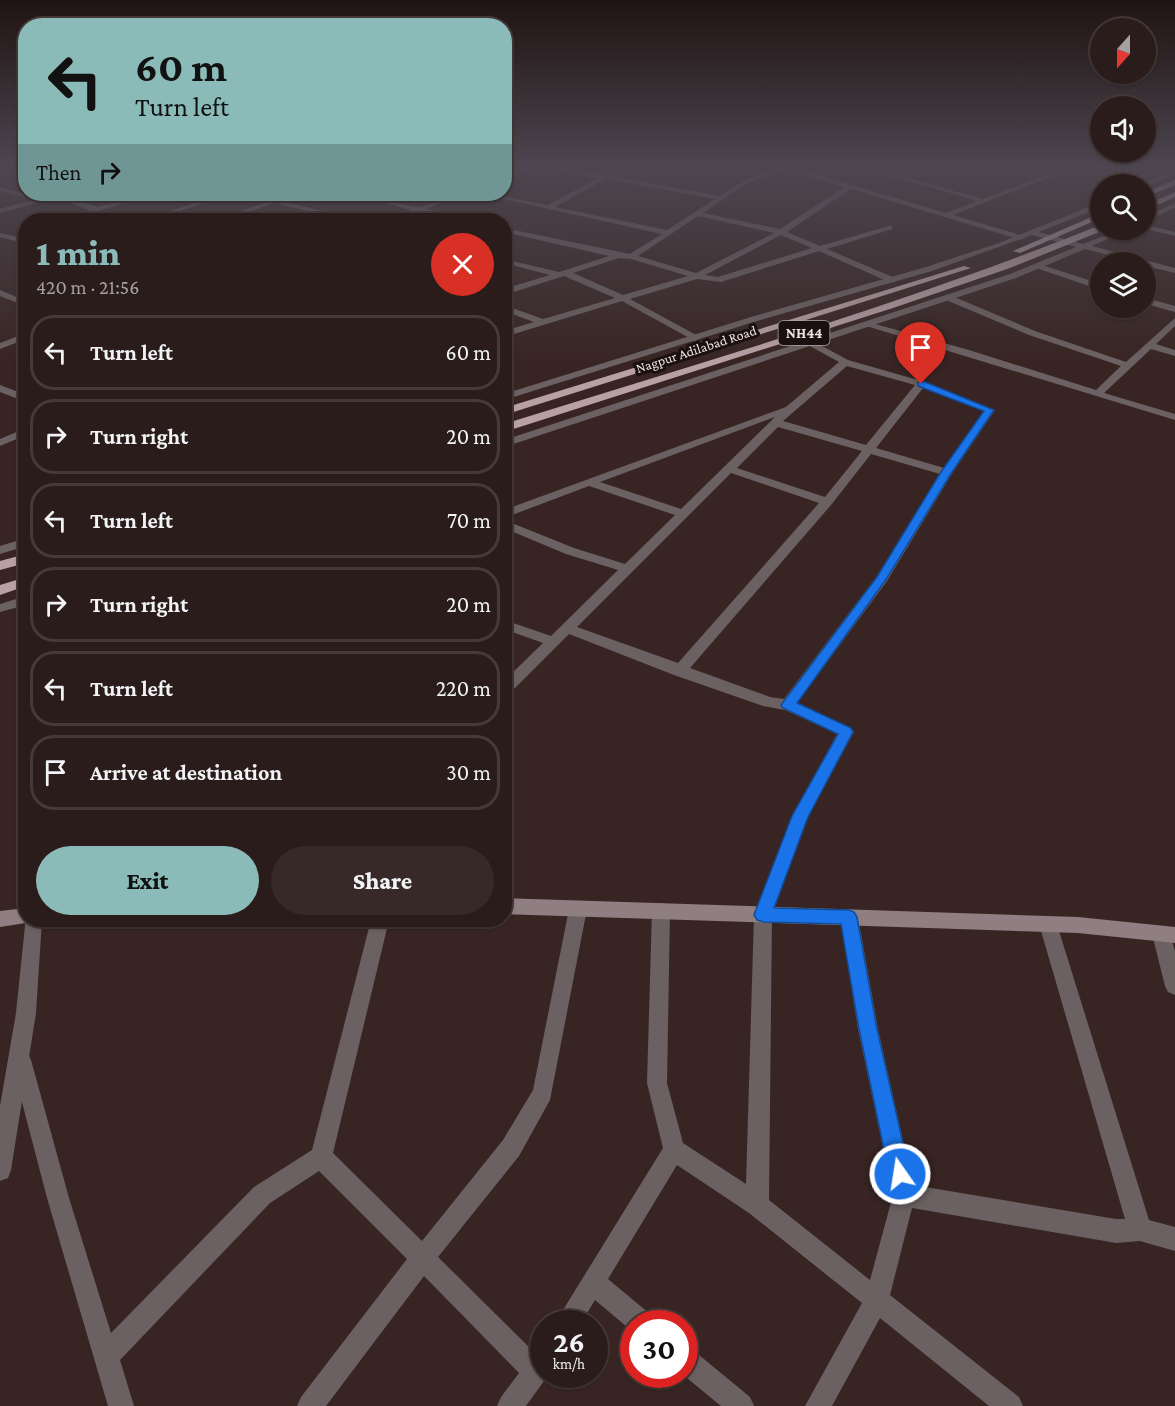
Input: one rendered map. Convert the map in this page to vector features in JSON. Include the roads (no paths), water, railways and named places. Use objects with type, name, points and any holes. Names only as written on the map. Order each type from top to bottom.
[{"type":"highway","name":"Nagpur Adilabad Road","points":[[512,409],[991,261],[1065,231]]},
{"type":"highway","name":"Nagpur Adilabad Road","points":[[512,425],[890,306],[1067,244],[1090,233]]},
{"type":"highway","points":[[0,566],[18,560]]},
{"type":"highway","points":[[0,590],[18,584]]},
{"type":"main road","points":[[512,906],[1048,924],[1168,934]]},
{"type":"main road","points":[[0,919],[18,917]]},
{"type":"street","points":[[658,231],[669,233]]},
{"type":"street","points":[[632,257],[673,231]]},
{"type":"street","points":[[775,231],[892,280]]},
{"type":"street","points":[[512,232],[618,256],[632,257],[718,280],[878,231]]},
{"type":"street","points":[[997,231],[1021,238]]},
{"type":"street","points":[[512,395],[892,280],[1039,231]]},
{"type":"street","points":[[512,332],[697,276],[781,232]]},
{"type":"street","points":[[1033,233],[1100,252]]},
{"type":"street","points":[[0,235],[18,239]]},
{"type":"street","points":[[14,237],[18,236]]},
{"type":"street","points":[[512,441],[949,298],[1039,266],[1102,240]]},
{"type":"street","points":[[512,290],[618,256]]},
{"type":"street","points":[[512,263],[562,274],[624,299],[695,338]]},
{"type":"street","points":[[1039,266],[1090,283]]},
{"type":"street","points":[[1156,266],[1175,271]]},
{"type":"street","points":[[849,292],[864,299]]},
{"type":"street","points":[[0,293],[18,301]]},
{"type":"street","points":[[0,302],[18,295]]},
{"type":"street","points":[[949,298],[1032,333],[1126,365]]},
{"type":"street","points":[[1156,304],[1175,309]]},
{"type":"street","points":[[512,311],[545,323]]},
{"type":"street","points":[[1098,393],[1175,321]]},
{"type":"street","points":[[868,325],[1175,417]]},
{"type":"street","points":[[0,346],[18,339]]},
{"type":"street","points":[[788,705],[882,578],[947,472],[990,410],[921,384],[845,362],[811,343]]},
{"type":"street","points":[[1148,345],[1175,353]]},
{"type":"street","points":[[512,682],[792,407],[845,362]]},
{"type":"street","points":[[679,671],[827,501],[921,384]]},
{"type":"street","points":[[0,388],[18,396]]},
{"type":"street","points":[[512,511],[792,407]]},
{"type":"street","points":[[777,423],[947,472]]},
{"type":"street","points":[[0,443],[18,435]]},
{"type":"street","points":[[729,469],[827,501]]},
{"type":"street","points":[[589,482],[684,514]]},
{"type":"street","points":[[512,527],[570,551],[627,569]]},
{"type":"street","points":[[0,550],[18,544]]},
{"type":"street","points":[[0,608],[18,602]]},
{"type":"street","points":[[512,627],[553,642]]},
{"type":"street","points":[[567,628],[679,671],[768,702],[788,705],[846,732],[800,816],[763,915],[757,1205]]},
{"type":"street","points":[[310,1406],[422,1259],[511,1148],[543,1093],[578,909]]},
{"type":"street","points":[[661,911],[657,1083],[674,1150],[757,1205],[1010,1406]]},
{"type":"street","points":[[818,1406],[877,1300],[904,1195],[868,1029],[849,917]]},
{"type":"street","points":[[1048,924],[1140,1229]]},
{"type":"street","points":[[0,1170],[4,1127],[26,1013],[32,927]]},
{"type":"street","points":[[106,1356],[262,1195],[321,1157],[378,927]]},
{"type":"street","points":[[1168,934],[1175,986]]},
{"type":"street","points":[[19,1055],[58,1198],[121,1406]]},
{"type":"street","points":[[575,1310],[674,1150]]},
{"type":"street","points":[[321,1157],[422,1259],[530,1359]]},
{"type":"street","points":[[904,1195],[1116,1231],[1140,1229],[1175,1239]]},
{"type":"street","points":[[593,1282],[626,1310]]},
{"type":"street","points":[[698,1371],[741,1406]]},
{"type":"street","points":[[510,1406],[530,1379]]}]
